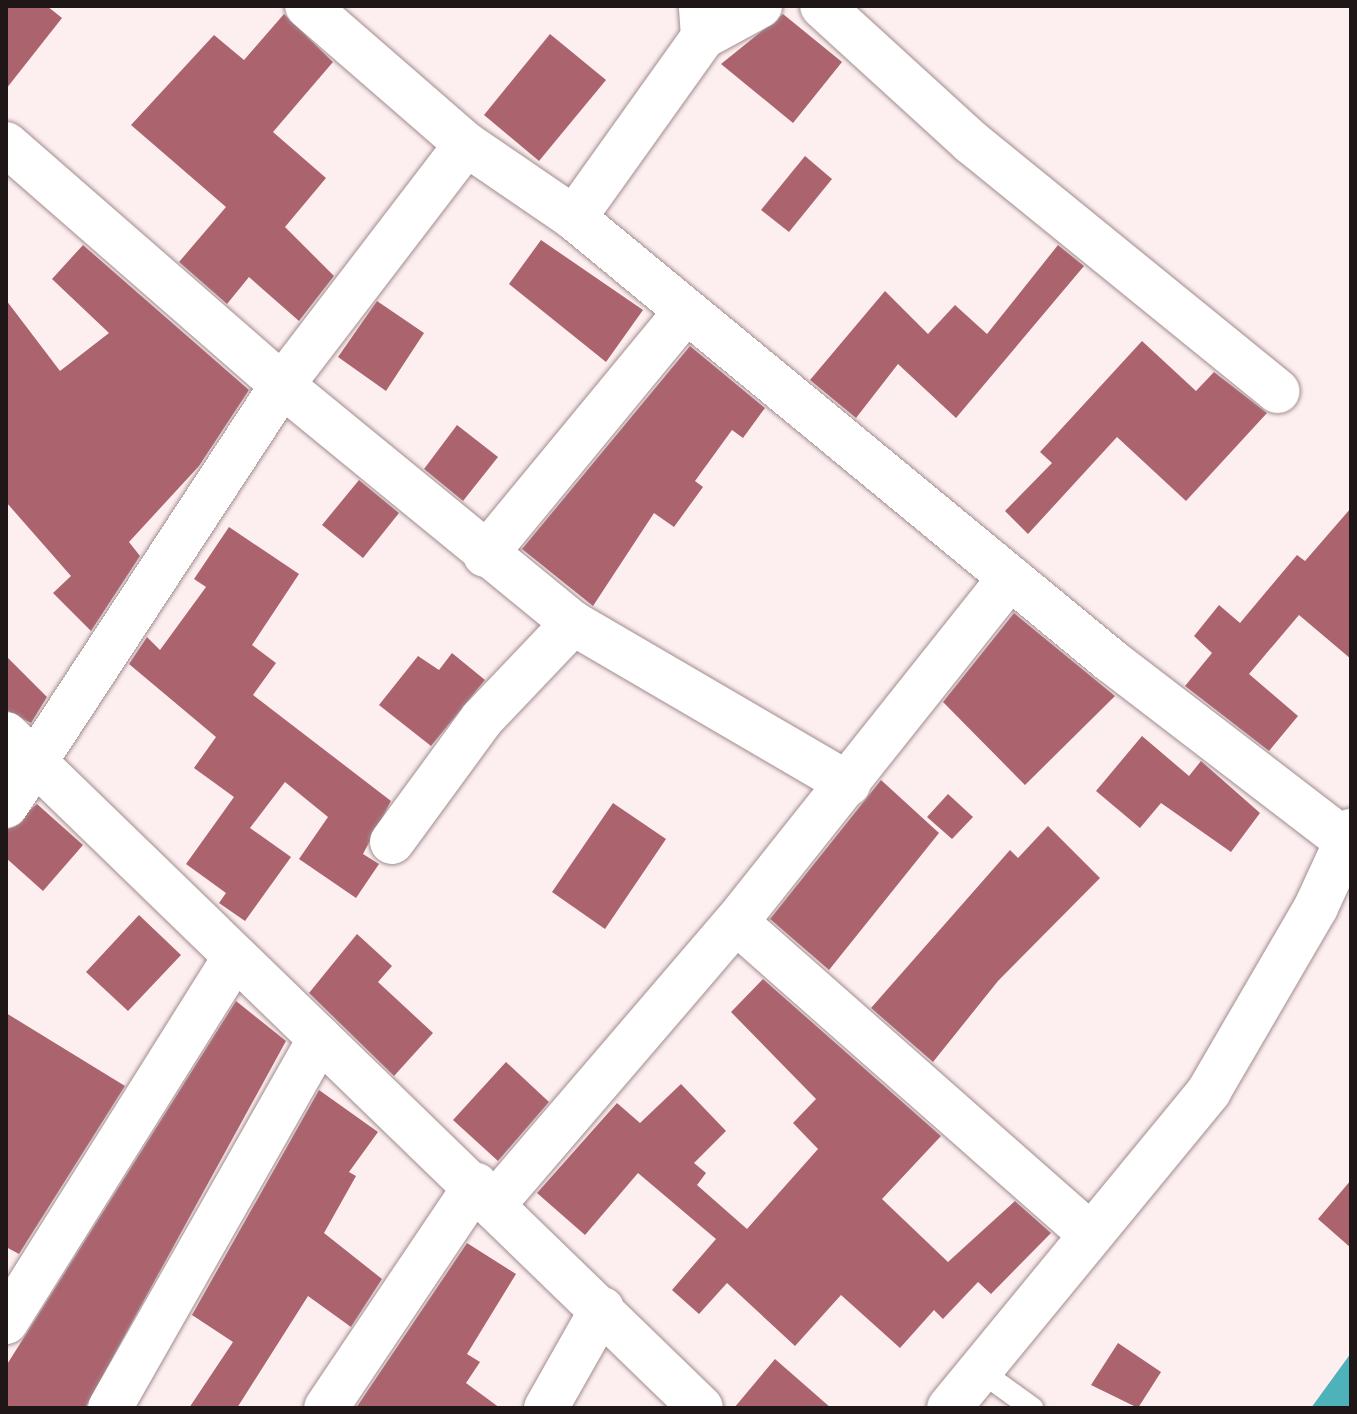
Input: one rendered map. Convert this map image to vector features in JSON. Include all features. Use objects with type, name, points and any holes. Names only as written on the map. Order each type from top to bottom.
[{"type":"street","points":[[307,6],[466,144],[574,218],[1010,578],[1349,836],[1209,1091],[982,1372],[949,1408]]},
{"type":"street","points":[[574,218],[702,21],[760,6]]},
{"type":"street","points":[[822,6],[971,142],[1277,391]]},
{"type":"street","points":[[6,144],[282,385],[485,555],[573,623],[848,784]]},
{"type":"street","points":[[6,806],[36,767],[282,385],[466,144]]},
{"type":"street","points":[[485,555],[685,312]]},
{"type":"street","points":[[326,1408],[485,1194],[736,922],[1010,578]]},
{"type":"street","points":[[392,842],[482,719],[573,623]]},
{"type":"street","points":[[6,734],[36,767],[234,958],[485,1194],[701,1408]]},
{"type":"street","points":[[736,922],[1091,1235]]},
{"type":"street","points":[[6,1322],[234,958]]},
{"type":"street","points":[[110,1408],[320,1039]]},
{"type":"street","points":[[546,1408],[602,1309]]},
{"type":"lane","points":[[982,1372],[1032,1408]]},
{"type":"water","points":[[1351,1353],[1351,1408],[1311,1408]]},
{"type":"building","points":[[6,6],[47,6],[62,18],[6,89]]},
{"type":"building","points":[[284,14],[333,62],[273,132],[326,178],[285,227],[334,276],[299,321],[249,277],[227,304],[179,262],[226,207],[131,125],[214,35],[244,60]]},
{"type":"building","points":[[783,14],[842,62],[793,123],[721,64]]},
{"type":"building","points":[[550,34],[606,80],[539,161],[484,115]]},
{"type":"building","points":[[805,156],[832,179],[789,232],[761,210]]},
{"type":"building","points":[[541,240],[643,310],[606,362],[509,284]]},
{"type":"building","points":[[83,245],[249,390],[199,466],[129,542],[140,556],[91,631],[53,593],[71,576],[6,502],[6,300],[60,371],[109,333],[52,279]]},
{"type":"building","points":[[1058,245],[1084,266],[956,418],[898,364],[856,418],[810,380],[885,291],[928,334],[955,305],[987,334]]},
{"type":"building","points":[[377,301],[424,333],[386,391],[338,357]]},
{"type":"building","points":[[1142,341],[1196,391],[1214,372],[1267,413],[1186,501],[1117,437],[1028,534],[1005,511],[1052,463],[1040,452]]},
{"type":"building","points":[[690,346],[765,408],[743,438],[732,430],[695,481],[703,487],[674,527],[654,513],[593,606],[522,549]]},
{"type":"building","points":[[457,425],[498,457],[463,501],[424,469]]},
{"type":"building","points":[[359,480],[399,513],[363,558],[322,525]]},
{"type":"building","points":[[1351,508],[1351,659],[1299,615],[1249,674],[1298,716],[1269,751],[1185,686],[1212,653],[1194,636],[1219,605],[1240,623],[1297,555],[1305,561]]},
{"type":"building","points":[[229,527],[299,574],[252,645],[276,663],[253,695],[391,801],[363,854],[379,864],[356,898],[299,859],[328,817],[285,782],[250,828],[291,857],[245,921],[219,903],[226,893],[186,864],[234,797],[194,768],[216,737],[129,664],[147,637],[160,650],[206,587],[194,579]]},
{"type":"building","points":[[1014,613],[1115,696],[1025,785],[943,702]]},
{"type":"building","points":[[452,653],[485,680],[431,746],[379,705],[418,656],[439,670]]},
{"type":"building","points":[[6,656],[47,697],[31,723],[6,710]]},
{"type":"building","points":[[1142,736],[1189,776],[1201,761],[1260,813],[1231,852],[1161,803],[1140,828],[1096,791]]},
{"type":"building","points":[[881,780],[939,833],[829,970],[770,919]]},
{"type":"building","points":[[948,794],[973,817],[952,839],[927,817]]},
{"type":"building","points":[[613,803],[666,839],[605,929],[552,892]]},
{"type":"building","points":[[37,804],[83,845],[43,891],[6,858],[6,831]]},
{"type":"building","points":[[1048,826],[1100,878],[998,981],[933,1062],[871,1008],[1010,850],[1018,858]]},
{"type":"building","points":[[139,915],[181,955],[128,1011],[86,972]]},
{"type":"building","points":[[357,934],[392,966],[378,982],[433,1033],[394,1076],[309,993]]},
{"type":"building","points":[[763,979],[941,1136],[882,1199],[948,1262],[1015,1201],[1051,1233],[991,1294],[978,1282],[943,1319],[934,1310],[900,1348],[841,1295],[795,1346],[727,1283],[699,1314],[672,1290],[716,1239],[638,1173],[585,1235],[537,1193],[617,1103],[640,1123],[681,1084],[726,1131],[694,1163],[706,1173],[697,1185],[747,1229],[818,1149],[793,1123],[816,1099],[731,1012]]},
{"type":"building","points":[[236,1001],[286,1041],[85,1408],[6,1408],[6,1366]]},
{"type":"building","points":[[6,1013],[125,1086],[19,1254],[6,1247]]},
{"type":"building","points":[[506,1062],[549,1102],[498,1161],[453,1120]]},
{"type":"building","points":[[319,1090],[378,1132],[349,1172],[356,1176],[324,1233],[382,1279],[351,1327],[308,1296],[237,1408],[189,1408],[233,1342],[192,1315]]},
{"type":"building","points":[[1351,1180],[1351,1248],[1318,1219]]},
{"type":"building","points":[[467,1243],[516,1274],[467,1354],[480,1362],[466,1383],[500,1408],[356,1408]]},
{"type":"building","points":[[1118,1343],[1161,1372],[1138,1408],[1091,1385]]},
{"type":"building","points":[[775,1359],[831,1408],[734,1408]]}]
